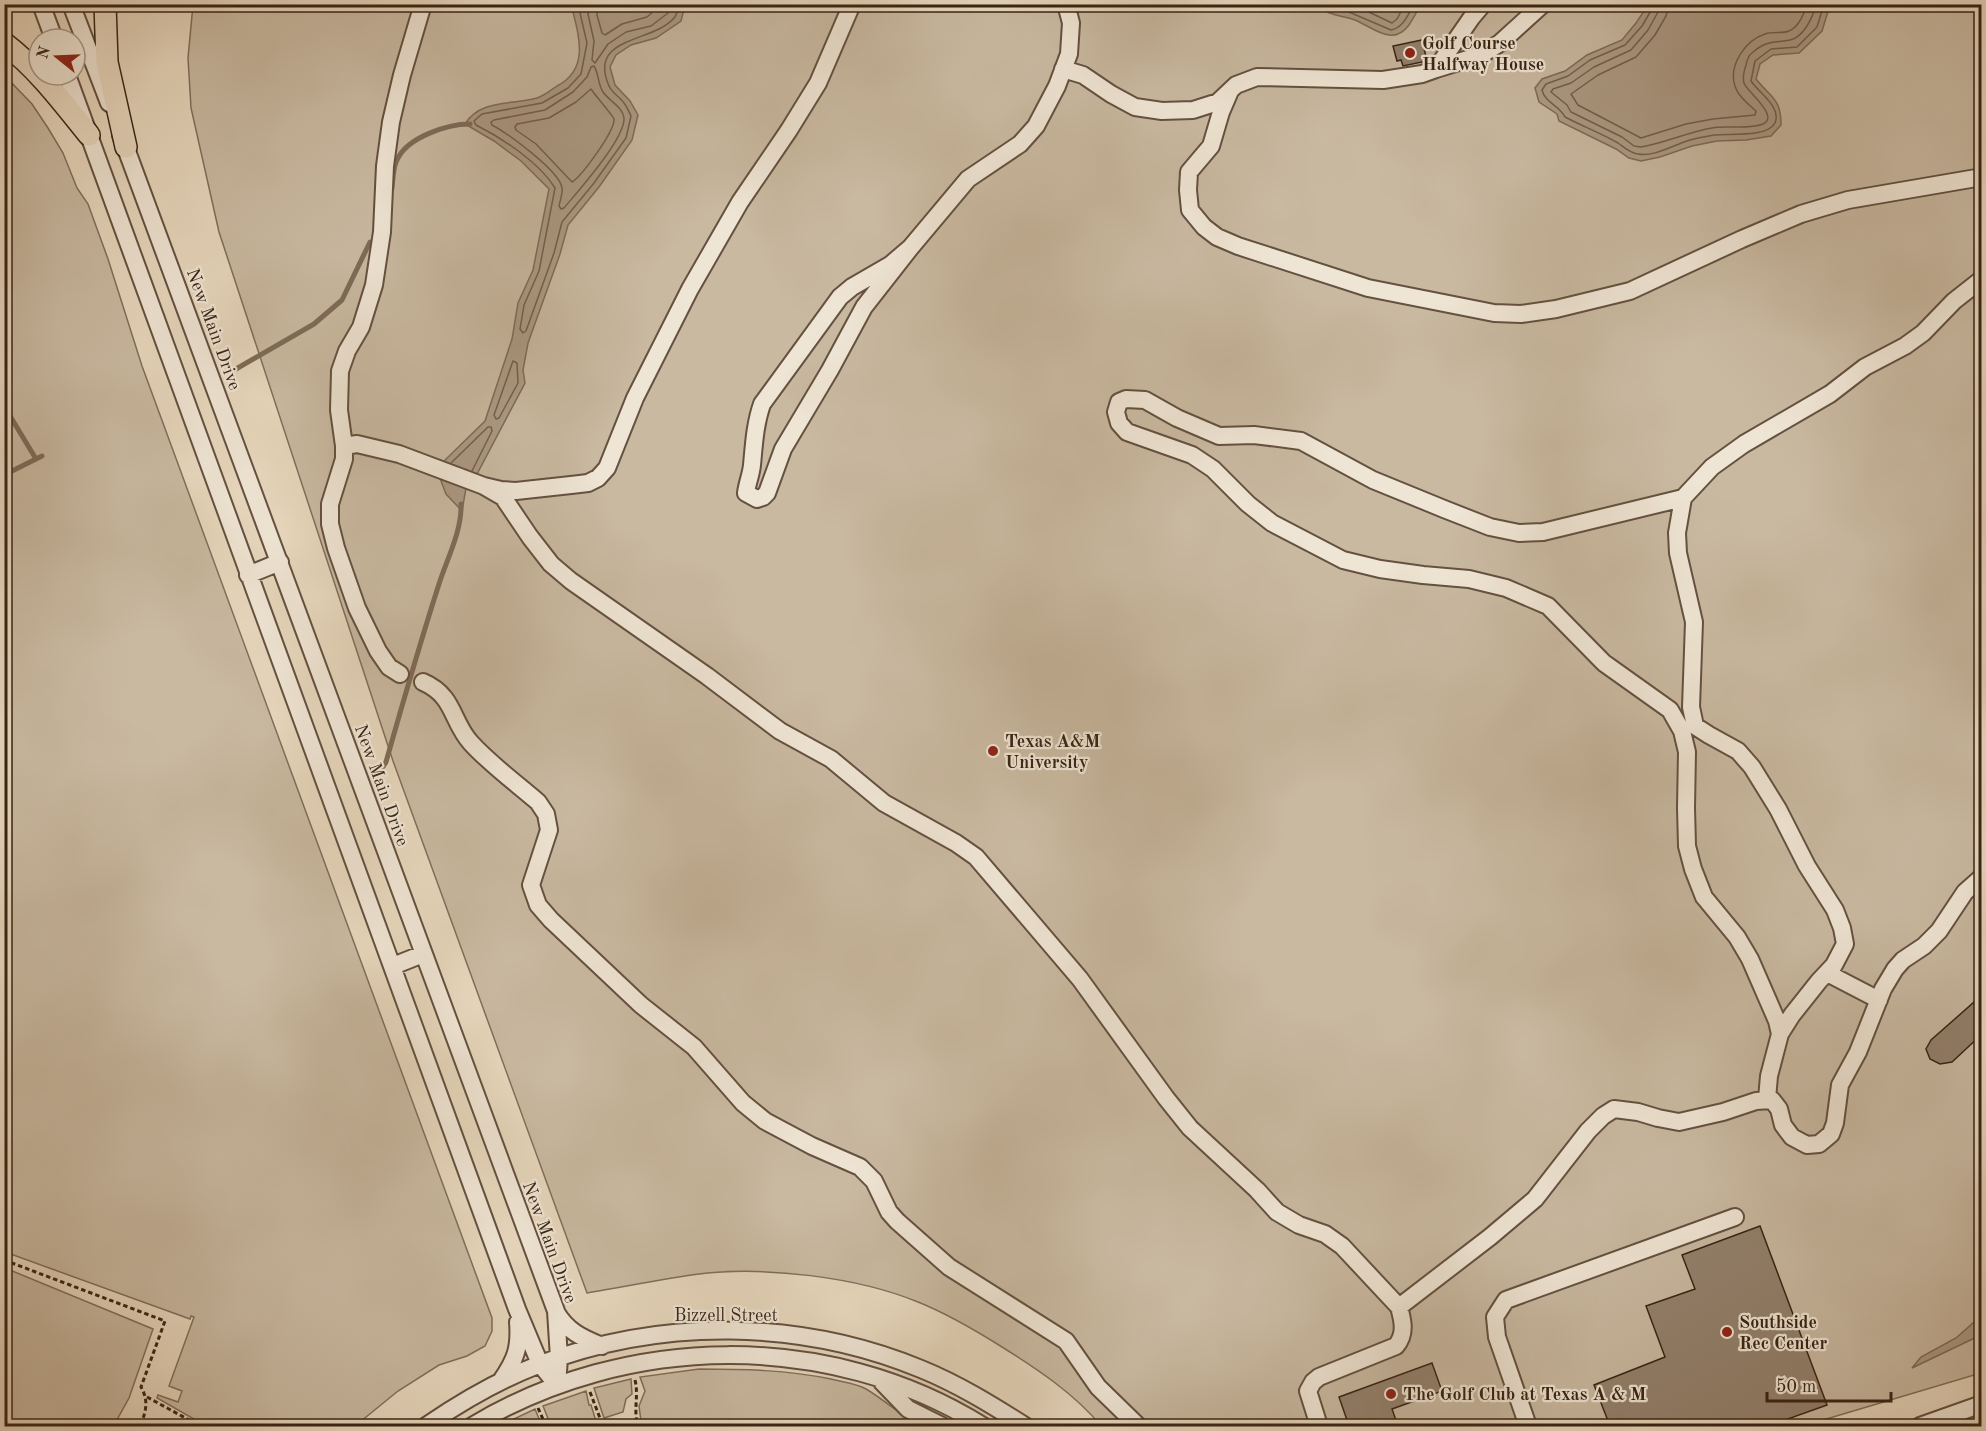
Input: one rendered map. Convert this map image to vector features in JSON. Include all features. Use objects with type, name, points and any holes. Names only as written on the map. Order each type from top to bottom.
[{"type":"main road","points":[[105,4],[107,62],[126,147]]},
{"type":"main road","points":[[4,43],[24,59],[44,80],[89,135]]},
{"type":"street","points":[[41,4],[50,27]]},
{"type":"street","name":"New Main Drive","points":[[71,4],[280,562],[556,1311],[559,1358],[557,1385]]},
{"type":"street","points":[[400,674],[388,667],[366,628],[336,548],[330,524],[330,504],[344,459],[339,410],[340,371],[347,351],[361,327],[378,268],[385,166],[391,122],[423,4]]},
{"type":"street","points":[[484,486],[516,492],[588,483],[598,478],[607,468],[642,383],[690,289],[740,202],[818,83],[852,4]]},
{"type":"street","points":[[910,247],[890,265],[852,287],[840,297],[762,404],[756,418],[752,468],[747,485],[746,493],[750,497],[757,499],[766,493],[783,449],[864,307],[910,247],[968,179],[1020,144],[1036,126],[1057,86],[1069,54],[1071,23],[1066,4]]},
{"type":"street","points":[[1436,69],[1483,4]]},
{"type":"street","points":[[1063,69],[1083,75],[1135,107],[1162,111],[1193,110],[1218,102],[1236,85],[1257,77],[1383,80],[1422,74],[1481,55],[1500,43],[1543,4]]},
{"type":"street","points":[[71,87],[517,1309],[540,1364],[557,1385]]},
{"type":"street","points":[[1230,91],[1211,146],[1190,172],[1188,190],[1190,210],[1204,227],[1217,237],[1238,246],[1368,288],[1494,313],[1521,314],[1544,311],[1630,291],[1802,214],[1848,200],[1982,177]]},
{"type":"street","points":[[1780,1034],[1777,1021],[1750,959],[1737,937],[1704,897],[1693,869],[1687,846],[1687,752],[1682,731],[1670,711],[1604,663],[1548,606],[1506,588],[1469,579],[1380,569],[1343,560],[1272,523],[1248,504],[1213,469],[1192,455],[1127,432],[1119,423],[1116,412],[1119,402],[1126,399],[1145,400],[1177,418],[1219,436],[1254,435],[1301,441],[1373,480],[1491,527],[1519,533],[1544,532],[1683,498],[1712,467],[1744,444],[1830,394],[1865,367],[1905,346],[1923,333],[1954,301],[1982,279]]},
{"type":"street","points":[[344,446],[357,444],[372,447],[484,486],[503,497],[551,564],[571,581],[707,676],[780,731],[831,759],[884,803],[956,843],[976,857],[1080,979],[1190,1128],[1257,1190],[1277,1212],[1299,1225],[1325,1234],[1342,1246],[1399,1307],[1403,1330],[1401,1340],[1396,1346],[1319,1377],[1313,1382],[1308,1391],[1319,1426]]},
{"type":"street","points":[[1683,498],[1677,533],[1678,553],[1694,622],[1692,717],[1695,726],[1738,751],[1752,767],[1835,910],[1845,944],[1834,965],[1792,1015],[1780,1034],[1769,1076],[1767,1099]]},
{"type":"street","points":[[248,575],[280,562]]},
{"type":"street","points":[[423,682],[434,687],[448,703],[471,743],[538,802],[546,814],[549,830],[531,885],[538,905],[550,920],[641,1005],[694,1047],[743,1103],[765,1121],[812,1146],[860,1167],[874,1181],[889,1212],[897,1221],[949,1267],[1066,1341],[1098,1387],[1138,1426]]},
{"type":"street","points":[[1399,1307],[1535,1199],[1588,1131],[1614,1109],[1679,1122],[1767,1099],[1772,1100],[1779,1109],[1783,1125],[1792,1137],[1807,1145],[1819,1144],[1831,1134],[1835,1123],[1840,1085],[1858,1052],[1883,988],[1903,960],[1924,946],[1939,931],[1965,892],[1982,877]]},
{"type":"street","points":[[393,966],[423,954]]},
{"type":"street","points":[[1827,973],[1879,1000]]},
{"type":"street","points":[[1528,1426],[1497,1337],[1495,1317],[1506,1300],[1734,1217]]},
{"type":"street","points":[[500,1382],[511,1367],[518,1350],[517,1309]]},
{"type":"street","points":[[556,1311],[561,1321],[573,1333],[602,1346]]},
{"type":"street","name":"Bizzell Street","points":[[426,1426],[500,1382],[540,1364],[602,1346],[656,1335],[714,1331],[758,1332],[819,1339],[863,1349],[923,1369],[973,1394],[1015,1424]]},
{"type":"street","points":[[472,1426],[557,1385],[585,1376],[664,1358],[748,1355],[793,1358],[854,1371],[924,1396],[983,1426]]},
{"type":"street","points":[[877,1378],[908,1409],[942,1426]]},
{"type":"street","points":[[1920,1426],[1982,1404]]},
{"type":"path","points":[[4,1260],[165,1321],[141,1387],[146,1396],[146,1411],[140,1426]]},
{"type":"path","points":[[637,1386],[635,1411],[638,1426]]},
{"type":"path","points":[[590,1391],[603,1426]]},
{"type":"path","points":[[146,1396],[200,1426]]},
{"type":"path","points":[[539,1409],[546,1426]]},
{"type":"shaded area","name":"Texas A&M University","points":[[193,5],[1981,5],[1981,1373],[1803,1426],[1101,1426],[1091,1414],[1055,1383],[982,1334],[929,1307],[894,1293],[867,1286],[810,1276],[752,1271],[699,1274],[587,1293],[393,761],[219,232],[191,108],[188,58]]},
{"type":"shaded area","points":[[4,75],[32,104],[48,128],[63,153],[77,188],[88,204],[142,366],[492,1318],[492,1331],[485,1346],[467,1356],[439,1365],[398,1391],[355,1426],[206,1426],[157,1398],[158,1395],[178,1402],[182,1391],[169,1386],[194,1317],[191,1316],[190,1319],[5,1252]]},
{"type":"shaded area","points":[[5,1268],[153,1329],[129,1398],[118,1418],[118,1426],[30,1426],[5,1423]]},
{"type":"shaded area","points":[[699,1369],[782,1372],[853,1384],[873,1393],[919,1426],[645,1426],[641,1421],[639,1406],[645,1391],[640,1377]]},
{"type":"shaded area","points":[[631,1379],[632,1394],[626,1399],[623,1412],[604,1418],[594,1388]]},
{"type":"shaded area","points":[[586,1391],[596,1421],[582,1426],[551,1426],[543,1406]]},
{"type":"shaded area","points":[[535,1409],[542,1426],[501,1425]]},
{"type":"water","points":[[577,5],[685,5],[681,21],[656,38],[631,45],[616,55],[610,67],[615,85],[630,101],[638,115],[632,140],[599,187],[568,225],[528,343],[523,370],[525,383],[477,474],[466,488],[462,511],[446,494],[441,481],[445,460],[485,421],[512,339],[518,303],[533,270],[549,189],[521,161],[494,141],[465,124],[479,110],[498,104],[540,97],[574,72],[579,54],[578,33],[573,12]]},
{"type":"water","points":[[1317,5],[1420,5],[1403,31],[1390,35],[1376,31],[1355,20],[1330,13]]},
{"type":"water","points":[[1648,5],[1830,5],[1822,31],[1799,53],[1773,55],[1760,64],[1756,79],[1774,99],[1781,116],[1781,125],[1771,136],[1717,141],[1641,161],[1629,158],[1616,149],[1559,121],[1557,114],[1539,102],[1535,88],[1542,79],[1565,71],[1587,55],[1622,40]]},
{"type":"water","points":[[1981,1316],[1981,1335],[1912,1368],[1921,1357],[1956,1338]]},
{"type":"building","name":"Golf Course Halfway House","points":[[1422,40],[1427,61],[1403,66],[1401,60],[1397,61],[1393,46]]},
{"type":"building","points":[[1982,995],[1982,1034],[1952,1062],[1940,1064],[1930,1059],[1926,1049],[1931,1040]]},
{"type":"building","name":"Southside Rec Center","points":[[1760,1226],[1827,1405],[1768,1426],[1610,1426],[1594,1385],[1665,1357],[1646,1306],[1695,1289],[1682,1255]]},
{"type":"building","name":"The Golf Club at Texas A & M","points":[[1432,1363],[1442,1391],[1392,1409],[1398,1426],[1349,1426],[1339,1397]]},
{"type":"waterway","points":[[392,188],[396,163],[402,152],[410,145],[440,129],[470,124]]},
{"type":"waterway","points":[[236,369],[314,324],[342,300],[370,242]]},
{"type":"waterway","points":[[4,406],[36,459]]},
{"type":"waterway","points":[[4,475],[42,456]]},
{"type":"waterway","points":[[378,774],[386,762],[432,606],[457,535],[461,504]]},
{"type":"place","name":"Golf Course Halfway House","points":[[1410,53]]},
{"type":"place","name":"Texas A&M University","points":[[993,751]]},
{"type":"place","name":"Southside Rec Center","points":[[1727,1332]]},
{"type":"place","name":"The Golf Club at Texas A & M","points":[[1391,1394]]}]
